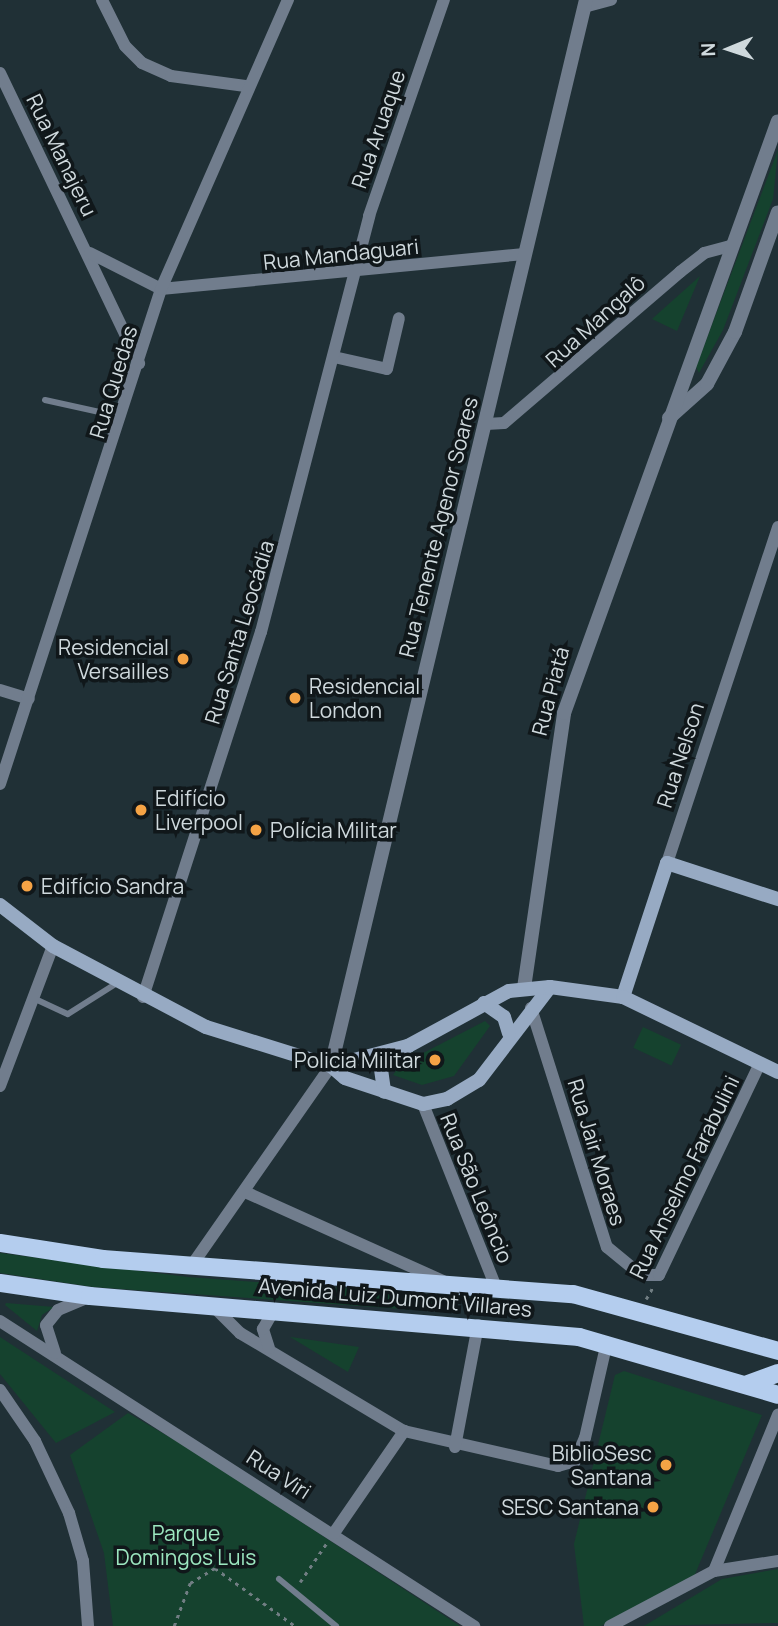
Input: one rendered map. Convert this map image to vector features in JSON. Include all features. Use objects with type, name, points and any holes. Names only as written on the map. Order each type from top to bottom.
[{"type":"main road","points":[[667,863],[778,899]]},
{"type":"main road","name":"Rua Nelson","points":[[622,997],[667,863]]},
{"type":"main road","points":[[0,905],[53,946],[143,997],[206,1027],[331,1066],[384,1092],[422,1104],[447,1099],[479,1080],[509,1033],[550,987]]},
{"type":"main road","points":[[331,1066],[379,1055],[417,1042],[484,1003],[524,988],[550,987],[622,997],[778,1073]]},
{"type":"main road","points":[[484,1003],[504,1017],[509,1033]]},
{"type":"main road","points":[[379,1055],[384,1092]]},
{"type":"main road","name":"Avenida Luiz Dumont Villares","points":[[0,1243],[192,1265],[496,1287],[641,1308],[778,1352]]},
{"type":"main road","name":"Avenida Luiz Dumont Villares","points":[[0,1283],[90,1296],[478,1325],[607,1342],[778,1395]]},
{"type":"main road","points":[[748,1384],[778,1373]]},
{"type":"street","points":[[102,0],[125,46],[142,63],[171,76],[245,86]]},
{"type":"street","name":"Rua Quedas","points":[[0,785],[124,417],[161,289],[245,86],[288,0]]},
{"type":"street","name":"Rua Aruaque","points":[[352,272],[444,0]]},
{"type":"street","points":[[585,4],[611,0]]},
{"type":"street","name":"Rua Tenente Agenor Soares","points":[[192,1265],[331,1066],[585,4]]},
{"type":"street","name":"Rua Manajeru","points":[[0,73],[90,253],[139,363]]},
{"type":"street","name":"Rua Piatá","points":[[524,988],[564,713],[683,372],[778,121]]},
{"type":"street","points":[[669,418],[701,391],[735,332],[778,212]]},
{"type":"street","name":"Rua Mangalô","points":[[486,424],[504,424],[704,253],[730,246]]},
{"type":"street","points":[[90,253],[161,289]]},
{"type":"street","name":"Rua Mandaguari","points":[[161,289],[524,254]]},
{"type":"street","name":"Rua Santa Leocádia","points":[[143,997],[258,642],[334,357],[352,272]]},
{"type":"street","points":[[334,357],[387,369],[399,318]]},
{"type":"street","points":[[683,372],[690,390],[701,391]]},
{"type":"street","name":"Rua Nelson","points":[[667,863],[778,527]]},
{"type":"street","points":[[0,690],[29,699]]},
{"type":"street","points":[[0,1086],[53,946]]},
{"type":"street","name":"Rua Jair Moraes","points":[[531,1008],[607,1247],[628,1268],[659,1275]]},
{"type":"street","name":"Rua Anselmo Farabulini","points":[[659,1275],[760,1063]]},
{"type":"street","name":"Rua São Leôncio","points":[[422,1104],[496,1287]]},
{"type":"street","points":[[245,1192],[448,1283]]},
{"type":"street","points":[[60,1359],[45,1336],[46,1325],[58,1310],[90,1296]]},
{"type":"street","points":[[212,1306],[225,1322],[404,1430],[455,1447],[558,1466],[575,1461],[585,1438],[607,1342]]},
{"type":"street","points":[[269,1348],[263,1329],[274,1310]]},
{"type":"street","name":"Rua Viri","points":[[0,1321],[334,1533],[474,1626]]},
{"type":"street","points":[[455,1447],[478,1325]]},
{"type":"street","points":[[0,1390],[35,1441],[69,1513],[83,1561],[88,1626]]},
{"type":"street","points":[[714,1571],[778,1415]]},
{"type":"street","points":[[334,1533],[404,1430]]},
{"type":"street","points":[[610,1626],[714,1571],[778,1561]]},
{"type":"lane","points":[[45,400],[124,417]]},
{"type":"lane","points":[[33,998],[68,1014],[117,982]]},
{"type":"lane","points":[[279,1579],[335,1626]]},
{"type":"path","name":"Rua Anselmo Farabulini","points":[[641,1308],[659,1275]]},
{"type":"path","points":[[294,1592],[325,1546]]},
{"type":"path","points":[[174,1626],[190,1583],[215,1568],[295,1626]]},
{"type":"green space","points":[[778,150],[773,199],[723,330],[699,373],[696,367]]},
{"type":"green space","points":[[700,276],[677,331],[652,319]]},
{"type":"green space","points":[[485,1021],[490,1026],[454,1076],[422,1085],[393,1075],[400,1065]]},
{"type":"green space","points":[[643,1027],[681,1045],[671,1066],[633,1048]]},
{"type":"green space","points":[[0,1253],[188,1277],[436,1295],[430,1311],[93,1287],[0,1273]]},
{"type":"green space","points":[[5,1305],[54,1307],[42,1315],[37,1331]]},
{"type":"green space","points":[[0,1337],[115,1412],[56,1443],[0,1374]]},
{"type":"green space","points":[[291,1337],[359,1347],[348,1372]]},
{"type":"green space","name":"SESC Santana","points":[[624,1371],[762,1415],[693,1579],[601,1626],[584,1626],[574,1544],[615,1375]]},
{"type":"green space","name":"Parque Domingos Luis","points":[[128,1413],[190,1449],[460,1626],[113,1626],[104,1553],[70,1455]]},
{"type":"green space","points":[[778,1569],[778,1623],[644,1626],[722,1579]]},
{"type":"place","name":"Residencial Versailles","points":[[183,659]]},
{"type":"place","name":"Residencial London","points":[[295,698]]},
{"type":"place","name":"Edifício Liverpool","points":[[141,810]]},
{"type":"place","name":"Polícia Militar","points":[[256,830]]},
{"type":"place","name":"Edifício Sandra","points":[[27,886]]},
{"type":"place","name":"Policia Militar","points":[[435,1060]]},
{"type":"place","name":"BiblioSesc Santana","points":[[666,1465]]},
{"type":"place","name":"SESC Santana","points":[[653,1507]]}]
